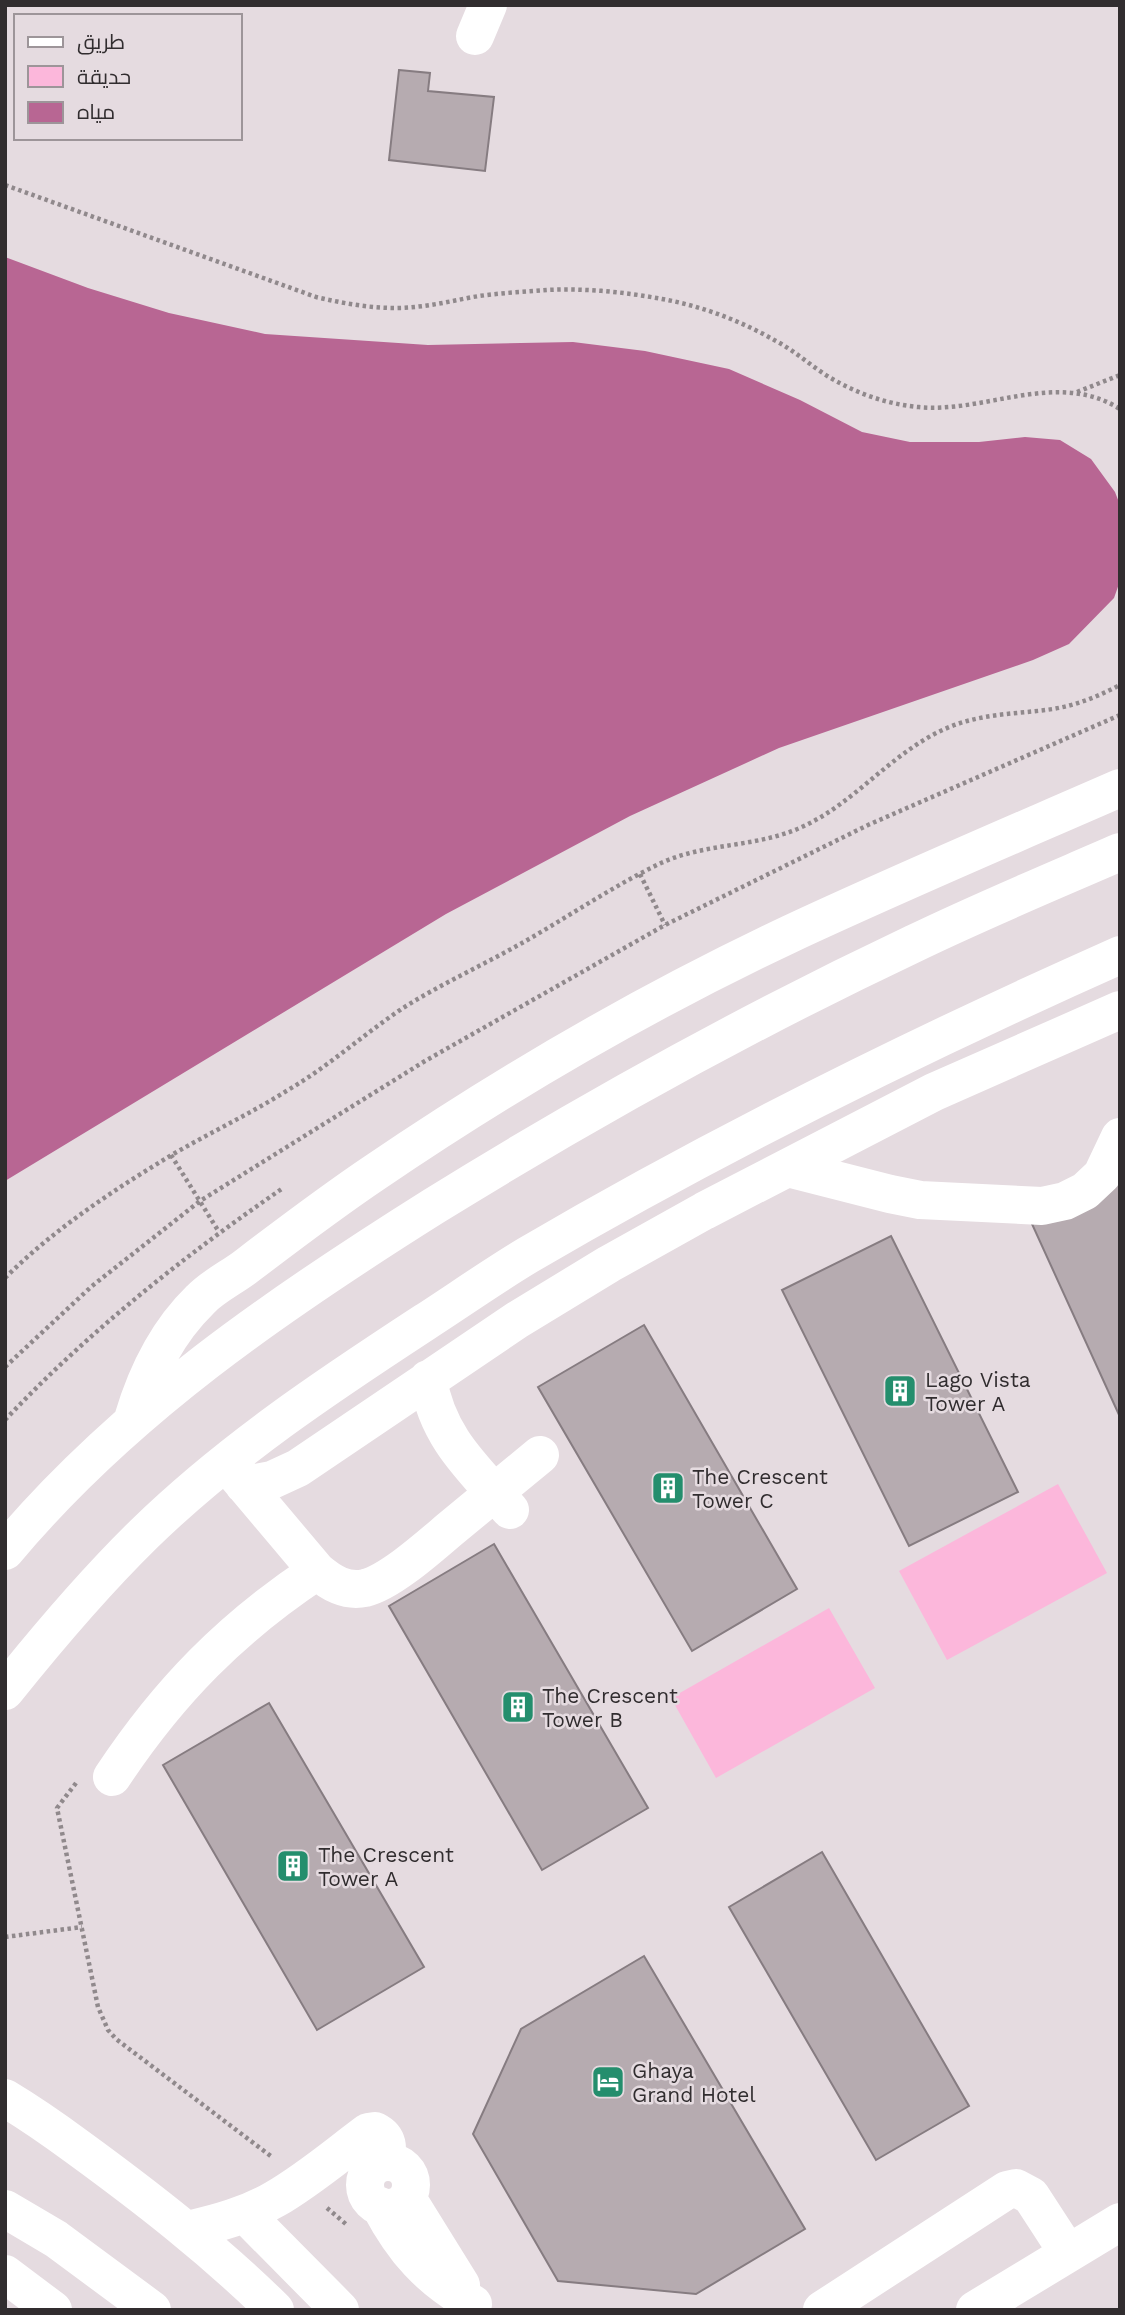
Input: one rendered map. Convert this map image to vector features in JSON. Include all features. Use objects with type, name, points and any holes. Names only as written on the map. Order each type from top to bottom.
[{"type":"street","points":[[132,1421],[142,1387],[158,1355],[178,1325],[201,1298],[246,1267],[317,1211],[408,1150],[595,1036],[788,935],[1120,788]]},
{"type":"street","points":[[5,1551],[73,1476],[132,1421],[194,1369],[384,1237],[656,1074],[778,1010],[914,943],[1120,852]]},
{"type":"street","points":[[887,889],[914,943]]},
{"type":"street","points":[[5,1691],[83,1598],[146,1533],[235,1474],[337,1378],[525,1257],[756,1130],[938,1038],[1120,955]]},
{"type":"street","points":[[235,1474],[272,1480],[298,1468],[517,1320],[609,1264],[788,1168],[961,1081],[1120,1010]]},
{"type":"street","points":[[938,1038],[961,1081]]},
{"type":"street","points":[[788,1168],[890,1195],[920,1200],[1042,1206],[1065,1201],[1085,1191],[1102,1175],[1120,1137]]},
{"type":"street","points":[[428,1379],[434,1409],[447,1436],[503,1502]]},
{"type":"street","points":[[235,1474],[317,1571],[331,1583],[348,1588],[366,1588],[503,1502],[540,1455]]},
{"type":"street","points":[[96,1778],[203,1662],[249,1620],[317,1571]]},
{"type":"street","points":[[5,2086],[19,2106],[152,2201],[188,2230],[275,2310]]},
{"type":"street","points":[[188,2230],[245,2214],[273,2201],[368,2132],[375,2132],[386,2140],[386,2162],[396,2163],[405,2169],[410,2177],[411,2188],[379,2210],[476,2307]]},
{"type":"street","points":[[822,2310],[1007,2190],[1016,2188],[1031,2196],[1068,2253]]},
{"type":"street","points":[[5,2209],[57,2239],[152,2310]]},
{"type":"street","points":[[245,2214],[340,2310]]},
{"type":"street","points":[[975,2310],[1118,2226]]},
{"type":"street","points":[[5,2274],[53,2310]]},
{"type":"path","points":[[5,185],[316,297],[355,306],[396,308],[436,305],[475,297],[549,290],[627,293],[679,303],[741,323],[777,341],[856,392],[887,402],[920,407],[953,406],[1036,392],[1076,392],[1120,375]]},
{"type":"path","points":[[1076,392],[1120,409]]},
{"type":"path","points":[[5,1278],[95,1204],[171,1155],[306,1079],[404,1008],[640,874],[688,853],[762,841],[806,826],[900,756],[925,739],[952,726],[982,716],[1055,709],[1087,700],[1120,685]]},
{"type":"path","points":[[5,1367],[92,1286],[200,1201],[425,1061],[666,925],[868,825],[1120,715]]},
{"type":"path","points":[[640,874],[666,925]]},
{"type":"path","points":[[171,1155],[219,1232],[246,1267]]},
{"type":"path","points":[[96,1778],[57,1808],[98,2007],[108,2030],[116,2039],[247,2136],[300,2183],[379,2210]]},
{"type":"path","points":[[5,1937],[82,1927]]},
{"type":"green space","points":[[1058,1484],[1107,1573],[947,1660],[899,1571]]},
{"type":"green space","points":[[829,1608],[875,1688],[716,1778],[671,1698]]},
{"type":"water","points":[[5,257],[88,288],[169,313],[265,334],[428,345],[573,342],[645,351],[729,369],[800,400],[862,432],[910,442],[979,442],[1025,437],[1060,440],[1091,459],[1115,492],[1120,505],[1120,581],[1114,598],[1069,644],[1033,660],[779,748],[630,816],[446,914],[5,1181]]},
{"type":"building","points":[[399,70],[430,73],[428,91],[494,97],[485,171],[389,160]]},
{"type":"building","points":[[1120,1183],[1120,1417],[1032,1224]]},
{"type":"building","name":"Lago Vista Tower A","points":[[891,1236],[1018,1492],[909,1546],[782,1290]]},
{"type":"building","name":"The Crescent Tower C","points":[[644,1325],[797,1589],[692,1651],[538,1387]]},
{"type":"building","name":"The Crescent Tower B","points":[[494,1544],[648,1808],[542,1870],[389,1606]]},
{"type":"building","name":"The Crescent Tower A","points":[[269,1703],[424,1967],[317,2030],[163,1765]]},
{"type":"building","points":[[822,1852],[969,2106],[876,2160],[729,1907]]},
{"type":"building","name":"Ghaya Grand Hotel","points":[[644,1956],[805,2229],[696,2294],[558,2281],[473,2134],[521,2029]]},
{"type":"place","name":"Lago Vista Tower A","points":[[900,1391]]},
{"type":"place","name":"The Crescent Tower C","points":[[668,1488]]},
{"type":"place","name":"The Crescent Tower B","points":[[518,1707]]},
{"type":"place","name":"The Crescent Tower A","points":[[293,1866]]},
{"type":"place","name":"Ghaya Grand Hotel","points":[[608,2082]]}]
